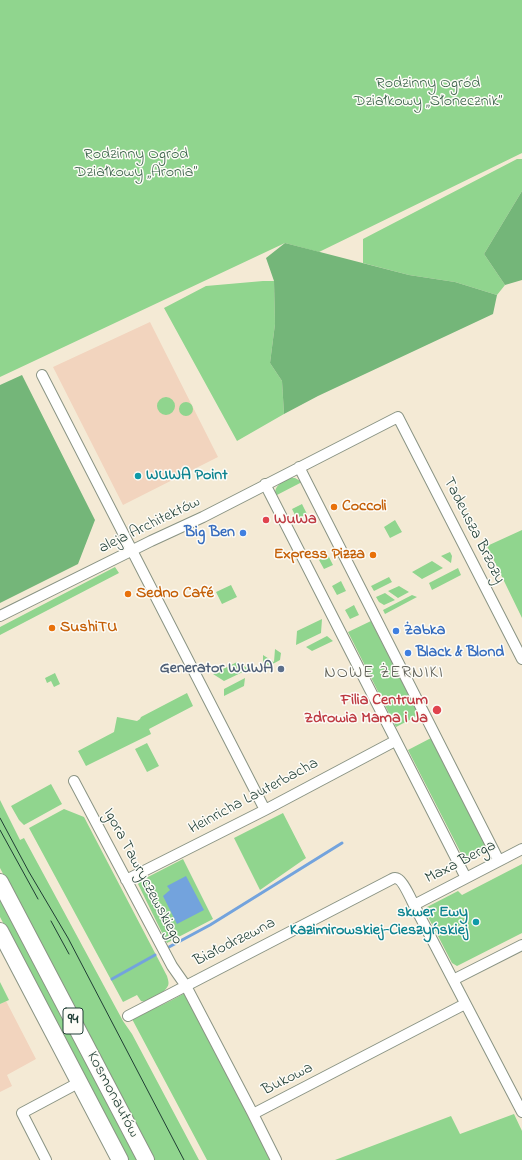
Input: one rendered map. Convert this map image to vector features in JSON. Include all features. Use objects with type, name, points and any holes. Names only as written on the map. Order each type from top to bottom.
[{"type":"main road","name":"Kosmonautów","points":[[0,882],[146,1160]]},
{"type":"main road","name":"Kosmonautów","points":[[0,932],[120,1160]]},
{"type":"street","points":[[42,375],[265,810]]},
{"type":"street","name":"aleja Architektów","points":[[0,616],[196,520],[398,417]]},
{"type":"street","name":"Tadeusza Brzozy","points":[[398,417],[522,659]]},
{"type":"street","points":[[298,467],[499,861]]},
{"type":"street","points":[[265,484],[466,878]]},
{"type":"street","name":"Heinricha Lauterbacha","points":[[126,880],[265,810],[395,741]]},
{"type":"street","name":"Igora Tawryczewskiego","points":[[74,781],[172,966],[186,986]]},
{"type":"street","name":"Maxa Berga","points":[[414,905],[522,849]]},
{"type":"street","name":"Białodrzewna","points":[[128,1016],[395,878],[398,878],[402,882],[522,1112]]},
{"type":"street","points":[[453,980],[522,945]]},
{"type":"street","name":"Bukowa","points":[[186,986],[253,1114],[465,1004]]},
{"type":"street","points":[[46,1160],[22,1113],[80,1082]]},
{"type":"street","points":[[253,1114],[276,1160]]},
{"type":"shaded area","points":[[150,322],[218,457],[123,505],[53,367]]},
{"type":"shaded area","points":[[6,1001],[36,1059],[7,1075],[12,1086],[0,1092],[0,1004]]},
{"type":"green space","name":"Rodzinny Ogród Działkowy „Aronia”","points":[[0,0],[522,0],[522,153],[319,252],[285,243],[0,377]]},
{"type":"green space","points":[[517,159],[522,159],[522,191],[484,254],[505,285],[497,295],[455,282],[409,275],[363,263],[363,239]]},
{"type":"green space","points":[[522,191],[522,280],[505,285],[484,254]]},
{"type":"green space","points":[[285,243],[409,275],[455,282],[497,295],[493,314],[318,396],[284,414],[282,381],[270,363],[275,324],[274,281],[266,258]]},
{"type":"green space","points":[[274,281],[275,324],[270,363],[282,381],[284,414],[237,441],[164,308],[206,286]]},
{"type":"green space","points":[[22,375],[95,520],[78,564],[0,603],[0,385]]},
{"type":"green space","points":[[166,397],[172,400],[175,406],[172,412],[166,415],[160,412],[157,406],[160,400]]},
{"type":"green space","points":[[186,402],[191,404],[193,409],[191,414],[186,416],[181,414],[179,409],[181,404]]},
{"type":"green space","points":[[290,478],[295,478],[302,482],[275,496],[277,487]]},
{"type":"green space","points":[[302,504],[307,514],[297,519],[292,509]]},
{"type":"green space","points":[[395,520],[402,532],[390,538],[384,527]]},
{"type":"green space","points":[[522,530],[522,618],[487,546]]},
{"type":"green space","points":[[450,552],[452,556],[451,563],[441,556]]},
{"type":"green space","points":[[328,555],[333,565],[324,569],[319,560]]},
{"type":"green space","points":[[432,561],[443,568],[422,579],[412,572]]},
{"type":"green space","points":[[115,567],[119,573],[0,635],[0,627]]},
{"type":"green space","points":[[458,568],[461,575],[432,590],[429,583]]},
{"type":"green space","points":[[389,577],[392,582],[374,591],[371,586]]},
{"type":"green space","points":[[341,581],[346,591],[337,595],[332,586]]},
{"type":"green space","points":[[231,585],[237,597],[222,604],[216,592]]},
{"type":"green space","points":[[399,586],[409,592],[398,598],[388,591]]},
{"type":"green space","points":[[385,593],[395,600],[384,605],[379,602],[376,597]]},
{"type":"green space","points":[[412,595],[417,597],[385,614],[383,610]]},
{"type":"green space","points":[[354,605],[359,615],[350,619],[345,610]]},
{"type":"green space","points":[[322,619],[321,633],[296,645],[297,631]]},
{"type":"green space","points":[[371,621],[419,715],[396,727],[348,632]]},
{"type":"green space","points":[[327,636],[333,641],[312,651],[306,647]]},
{"type":"green space","points":[[275,649],[281,653],[280,660],[269,666],[263,662],[263,655],[274,662]]},
{"type":"green space","points":[[237,662],[249,669],[224,681],[213,674]]},
{"type":"green space","points":[[55,673],[60,684],[54,687],[51,681],[47,683],[45,678]]},
{"type":"green space","points":[[245,678],[244,686],[224,696],[224,689]]},
{"type":"green space","points":[[187,693],[193,706],[149,729],[151,734],[86,766],[78,751],[114,732],[117,717],[137,721],[141,717]]},
{"type":"green space","points":[[431,738],[488,849],[465,861],[408,750]]},
{"type":"green space","points":[[147,743],[159,766],[147,772],[135,749]]},
{"type":"green space","points":[[51,784],[62,804],[24,825],[19,820],[11,806]]},
{"type":"green space","points":[[0,800],[20,840],[24,838],[123,1021],[132,1034],[199,1160],[153,1160],[0,868]]},
{"type":"green space","points":[[64,809],[84,817],[167,976],[168,984],[164,991],[165,993],[146,1002],[141,1001],[137,995],[123,1002],[29,828]]},
{"type":"green space","points":[[283,813],[306,858],[260,890],[234,838]]},
{"type":"green space","points":[[183,859],[213,919],[167,943],[138,884],[140,881]]},
{"type":"green space","name":"skwer Ewy Kazimirowskiej-Cieszyńskiej","points":[[522,864],[522,933],[457,966],[452,963],[425,911],[427,907],[458,891],[462,895]]},
{"type":"green space","points":[[0,894],[139,1160],[127,1160],[0,917]]},
{"type":"green space","points":[[0,982],[9,1000],[0,1004]]},
{"type":"green space","points":[[185,993],[272,1160],[207,1160],[132,1019]]},
{"type":"green space","points":[[514,1114],[522,1131],[522,1160],[335,1160],[451,1116],[460,1134]]},
{"type":"water","points":[[186,876],[204,910],[177,924],[163,896],[170,890],[167,886]]},
{"type":"waterway","points":[[169,947],[210,925],[342,843]]},
{"type":"waterway","points":[[112,979],[155,955]]},
{"type":"tram line","points":[[0,818],[29,872],[68,938],[184,1160]]},
{"type":"tram line","points":[[0,830],[38,899]]},
{"type":"tram line","points":[[51,921],[69,954]]},
{"type":"place","name":"WUWA Point","points":[[138,476]]},
{"type":"place","name":"Coccoli","points":[[334,507]]},
{"type":"place","name":"WuWa","points":[[266,520]]},
{"type":"place","name":"Big Ben","points":[[243,533]]},
{"type":"place","name":"Express Pizza","points":[[373,555]]},
{"type":"place","name":"Sedno Café","points":[[128,594]]},
{"type":"place","name":"SushiTU","points":[[52,628]]},
{"type":"place","name":"Żabka","points":[[396,631]]},
{"type":"place","name":"Black & Blond","points":[[408,653]]},
{"type":"place","name":"Generator WUWA","points":[[281,669]]},
{"type":"place","name":"Filia Centrum Zdrowia Mama i Ja","points":[[437,710]]},
{"type":"place","name":"skwer Ewy Kazimirowskiej-Cieszyńskiej","points":[[476,922]]},
{"type":"district","name":"NOWE ŻERNIKI","points":[[384,674]]},
{"type":"park label","name":"Rodzinny Ogród Działkowy „Słonecznik”","points":[[428,93]]}]
